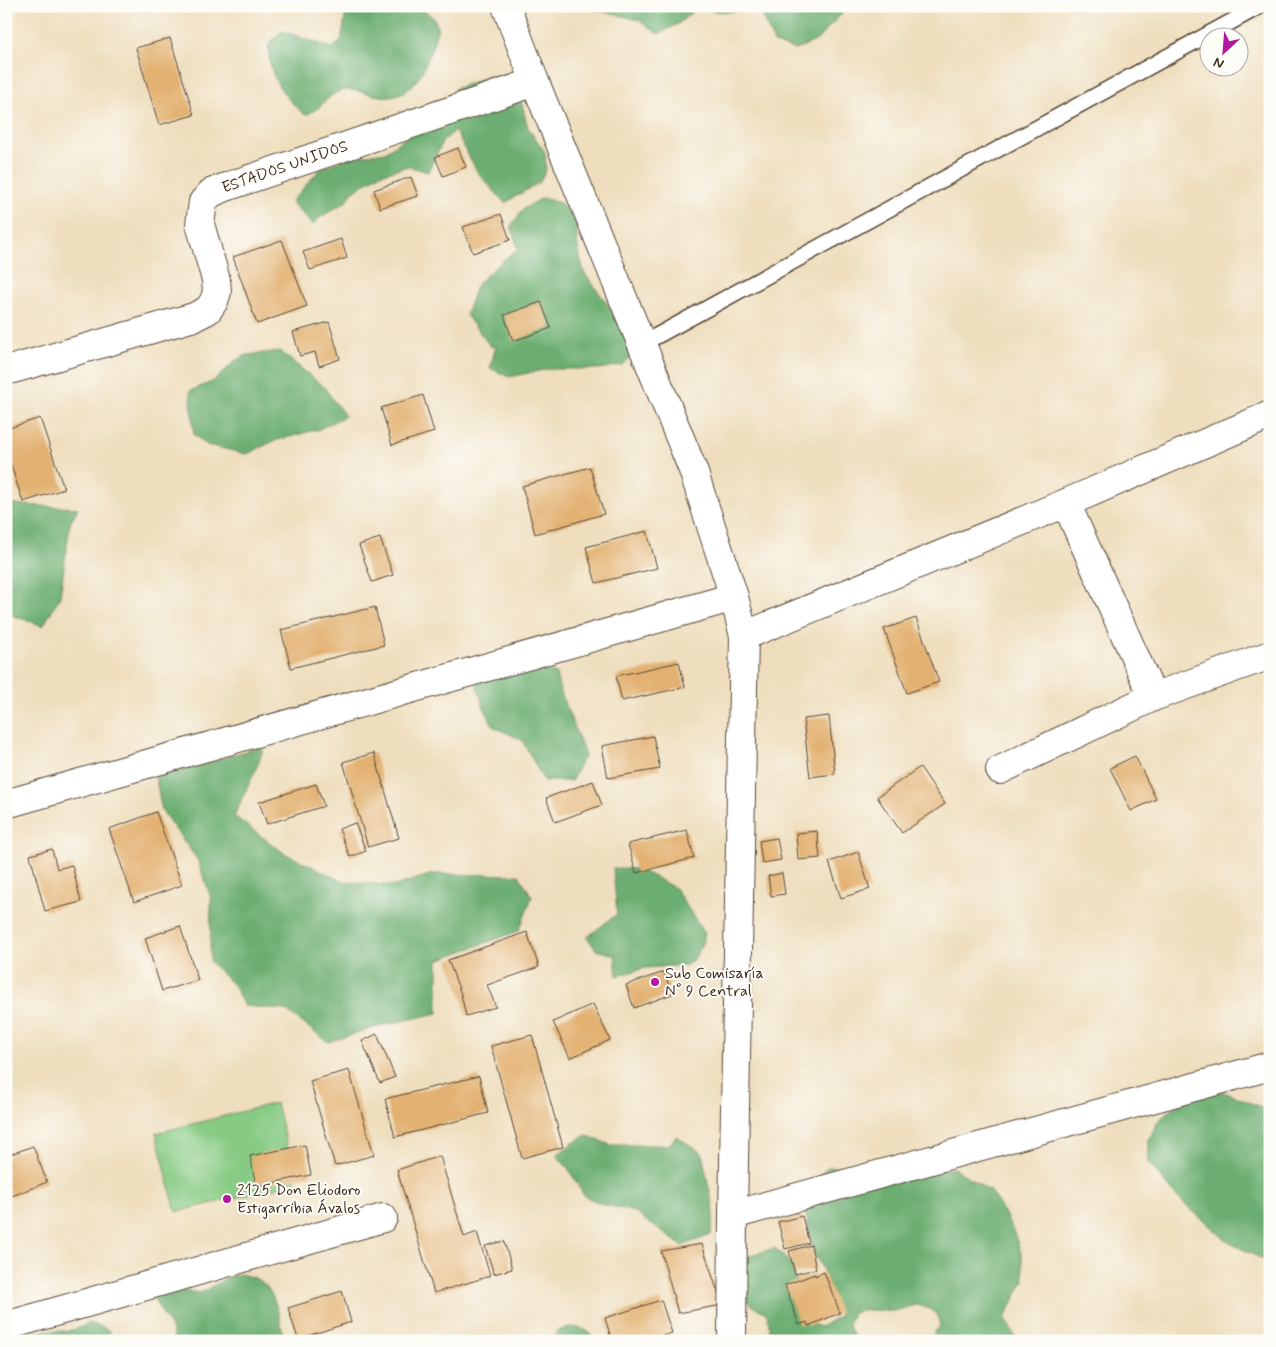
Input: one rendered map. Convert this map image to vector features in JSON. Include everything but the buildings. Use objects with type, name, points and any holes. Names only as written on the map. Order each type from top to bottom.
[{"type":"street","points":[[506,6],[535,82],[693,470],[734,597],[744,636],[732,1341]]},
{"type":"street","name":"ESTADOS UNIDOS","points":[[6,371],[194,317],[208,310],[214,302],[217,292],[216,280],[200,224],[204,202],[210,194],[535,82]]},
{"type":"street","points":[[744,636],[1066,503],[1270,415]]},
{"type":"street","points":[[1066,503],[1152,696]]},
{"type":"street","points":[[6,804],[734,597]]},
{"type":"street","points":[[1000,770],[1152,696],[1270,656]]},
{"type":"street","points":[[733,1215],[1270,1066]]},
{"type":"street","points":[[6,1326],[384,1218]]},
{"type":"lane","points":[[642,344],[1260,6]]},
{"type":"green space","points":[[347,6],[418,6],[434,18],[438,27],[431,51],[421,75],[405,92],[394,96],[380,96],[355,90],[337,92],[315,110],[305,115],[286,96],[277,82],[271,67],[269,45],[282,31],[333,48],[341,41]]},
{"type":"green space","points":[[589,6],[749,6],[730,12],[697,8],[678,24],[658,34],[639,20],[592,9]]},
{"type":"green space","points":[[762,6],[870,6],[847,8],[817,40],[796,50],[774,43],[764,20]]},
{"type":"green space","points":[[489,76],[518,88],[528,128],[545,152],[546,169],[540,182],[505,203],[478,173],[455,131],[443,141],[428,172],[408,166],[380,174],[352,192],[347,201],[321,217],[313,225],[291,202],[320,169],[347,158],[385,152],[422,126],[454,116],[454,89]]},
{"type":"green space","points":[[542,198],[560,203],[576,221],[578,248],[584,272],[614,313],[637,351],[622,365],[598,369],[548,369],[509,377],[490,368],[496,346],[491,347],[466,315],[477,284],[518,249],[511,226],[523,209]]},
{"type":"green space","points":[[280,351],[324,387],[345,416],[319,429],[274,441],[247,454],[207,445],[194,435],[190,391],[214,381],[236,360],[246,355]]},
{"type":"green space","points":[[6,504],[78,508],[70,524],[60,597],[43,626],[6,613]]},
{"type":"green space","points":[[520,662],[556,674],[560,690],[585,755],[571,781],[544,781],[522,740],[494,727],[483,706],[476,683]]},
{"type":"green space","points":[[264,745],[259,762],[234,816],[284,853],[342,881],[395,886],[432,874],[519,875],[532,897],[519,931],[438,960],[438,1013],[384,1025],[328,1042],[285,1010],[244,1006],[234,986],[210,962],[211,898],[197,859],[162,811],[155,774],[199,766]]},
{"type":"green space","points":[[613,868],[639,869],[675,888],[705,934],[698,951],[690,962],[686,965],[646,968],[617,976],[615,955],[596,950],[587,937],[617,914]]},
{"type":"green space","points":[[1209,1088],[1230,1094],[1270,1111],[1270,1263],[1228,1242],[1177,1197],[1149,1163],[1148,1141],[1158,1121],[1174,1107]]},
{"type":"green space","points":[[276,1103],[296,1183],[176,1212],[156,1133]]},
{"type":"green space","points":[[585,1135],[611,1145],[669,1145],[676,1136],[702,1153],[714,1212],[711,1235],[682,1246],[634,1212],[602,1204],[584,1196],[568,1168],[556,1155]]},
{"type":"green space","points":[[827,1167],[848,1167],[893,1176],[954,1168],[990,1191],[1004,1212],[1015,1235],[1022,1257],[1024,1280],[1005,1318],[1017,1341],[929,1341],[940,1325],[937,1314],[927,1308],[916,1305],[894,1311],[863,1310],[853,1313],[848,1324],[858,1341],[770,1341],[771,1335],[767,1314],[729,1291],[735,1269],[751,1255],[775,1248],[791,1264],[797,1284],[790,1302],[800,1320],[820,1327],[840,1316],[829,1296],[824,1272],[814,1253],[804,1206],[812,1185]]},
{"type":"green space","points":[[241,1274],[260,1281],[270,1291],[274,1299],[284,1339],[282,1341],[175,1341],[171,1328],[154,1299],[156,1293],[178,1290],[200,1293],[230,1276]]},
{"type":"green space","points":[[89,1323],[110,1331],[106,1341],[6,1341],[6,1332],[68,1331]]},
{"type":"green space","points":[[569,1327],[580,1328],[590,1332],[592,1341],[553,1341],[558,1331]]},
{"type":"place","name":"Sub Comisaría N° 9 Central","points":[[655,982]]},
{"type":"place","name":"2125 Don Eliodoro Estigarribia Ávalos","points":[[227,1199]]}]
